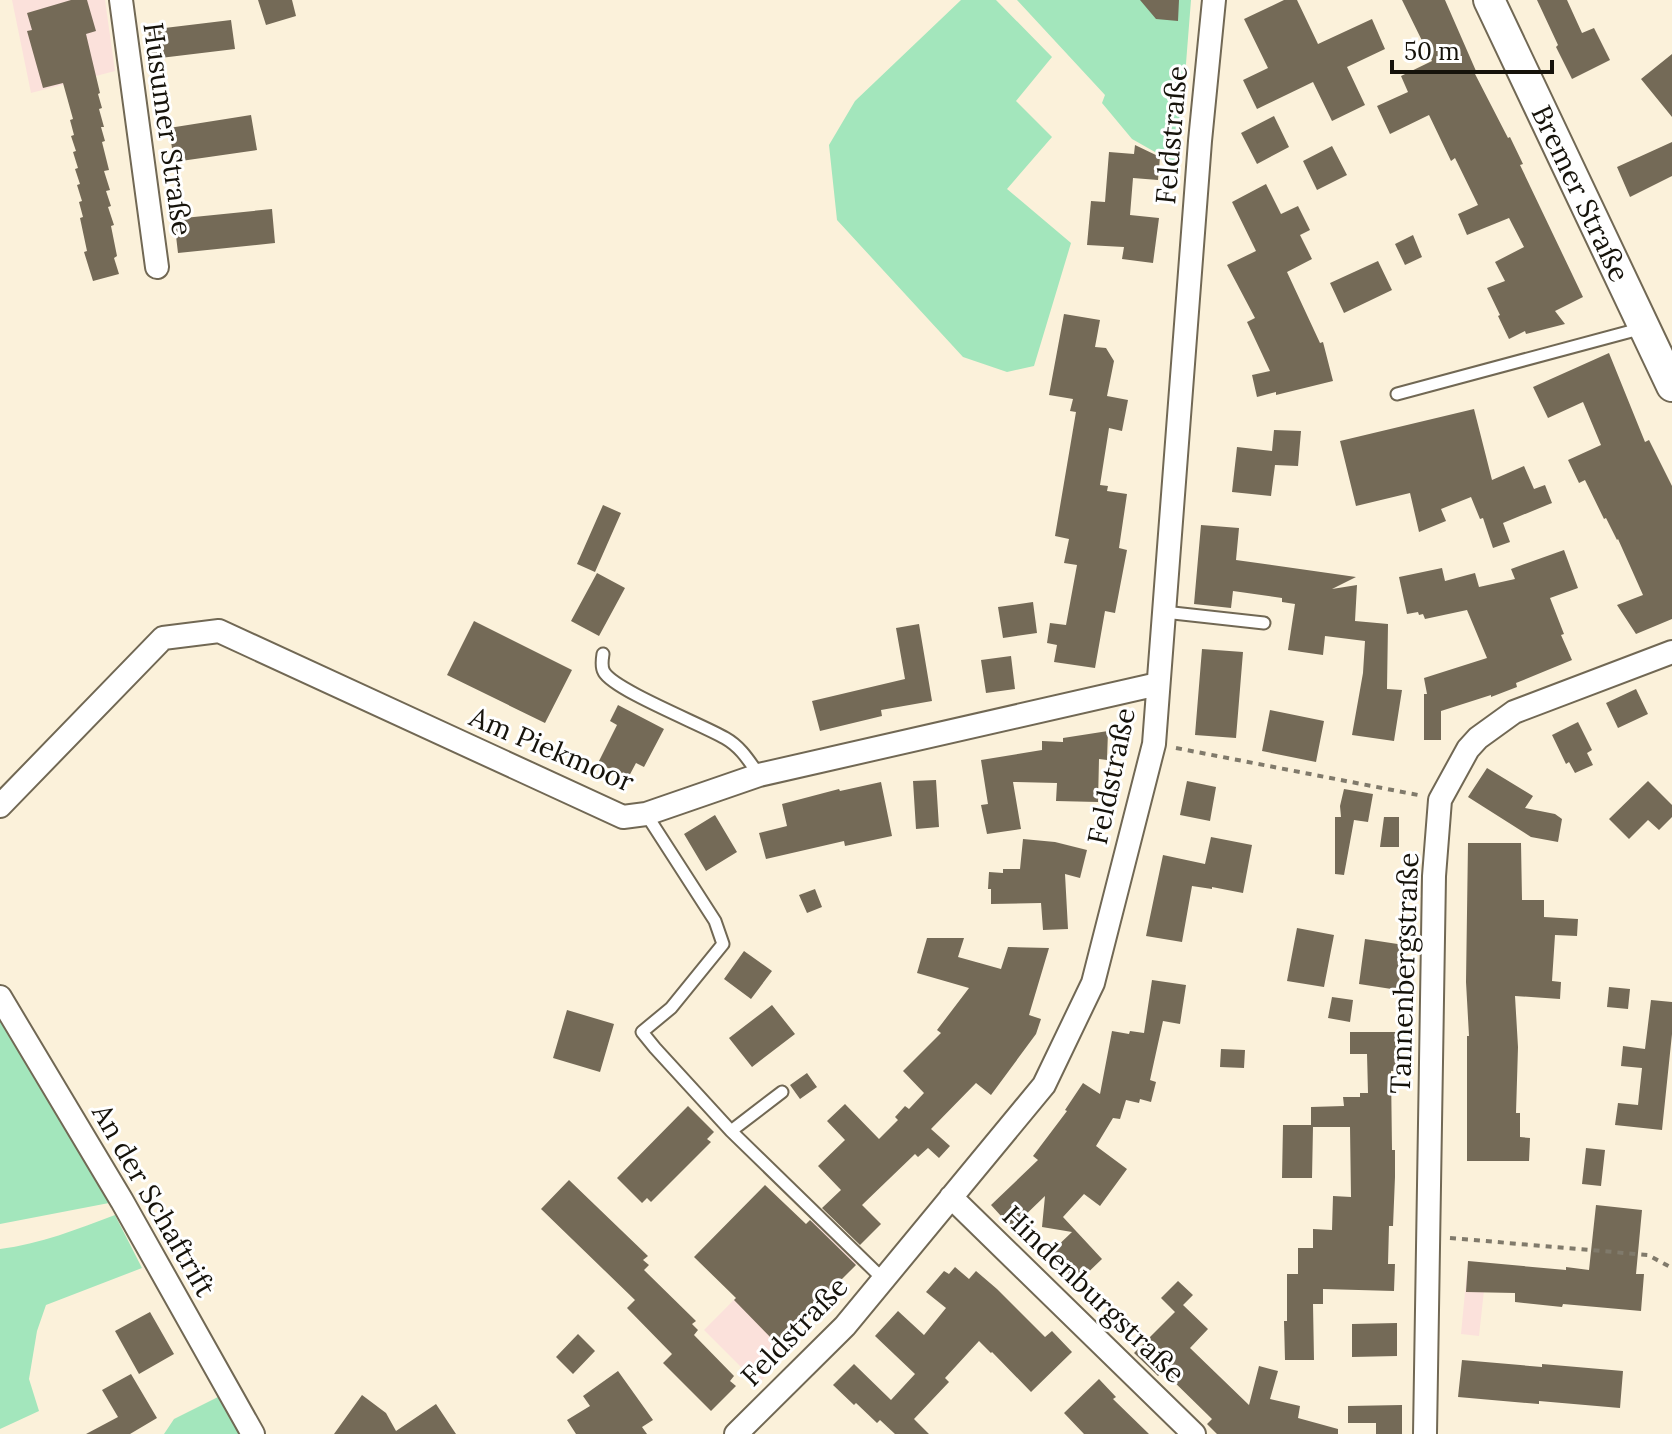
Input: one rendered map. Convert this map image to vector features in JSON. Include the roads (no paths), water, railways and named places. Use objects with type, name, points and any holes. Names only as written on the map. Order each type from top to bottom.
[{"type":"main road","name":"Bremer Straße","points":[[1489,0],[1672,386]]},
{"type":"street","name":"Husumer Straße","points":[[121,0],[157,267]]},
{"type":"street","name":"Feldstraße","points":[[736,1434],[845,1326],[1044,1085],[1093,983],[1154,744],[1200,141],[1214,0]]},
{"type":"street","name":"Am Piekmoor","points":[[0,806],[163,638],[219,631],[623,817],[646,814],[759,775],[1158,684]]},
{"type":"street","name":"Tannenbergstraße","points":[[1425,1434],[1434,876],[1440,800],[1468,749],[1514,712],[1672,652]]},
{"type":"street","name":"An der Schaftrift","points":[[0,997],[122,1201],[253,1434]]},
{"type":"street","name":"Hindenburgstraße","points":[[951,1197],[1194,1434]]},
{"type":"lane","points":[[1397,394],[1643,327]]},
{"type":"lane","points":[[1164,612],[1264,623]]},
{"type":"lane","points":[[603,654],[604,672],[611,680],[727,739],[742,751],[759,775]]},
{"type":"lane","points":[[646,814],[715,921],[723,944],[671,1008],[642,1032],[731,1131],[883,1279]]},
{"type":"lane","points":[[731,1131],[782,1092]]}]
